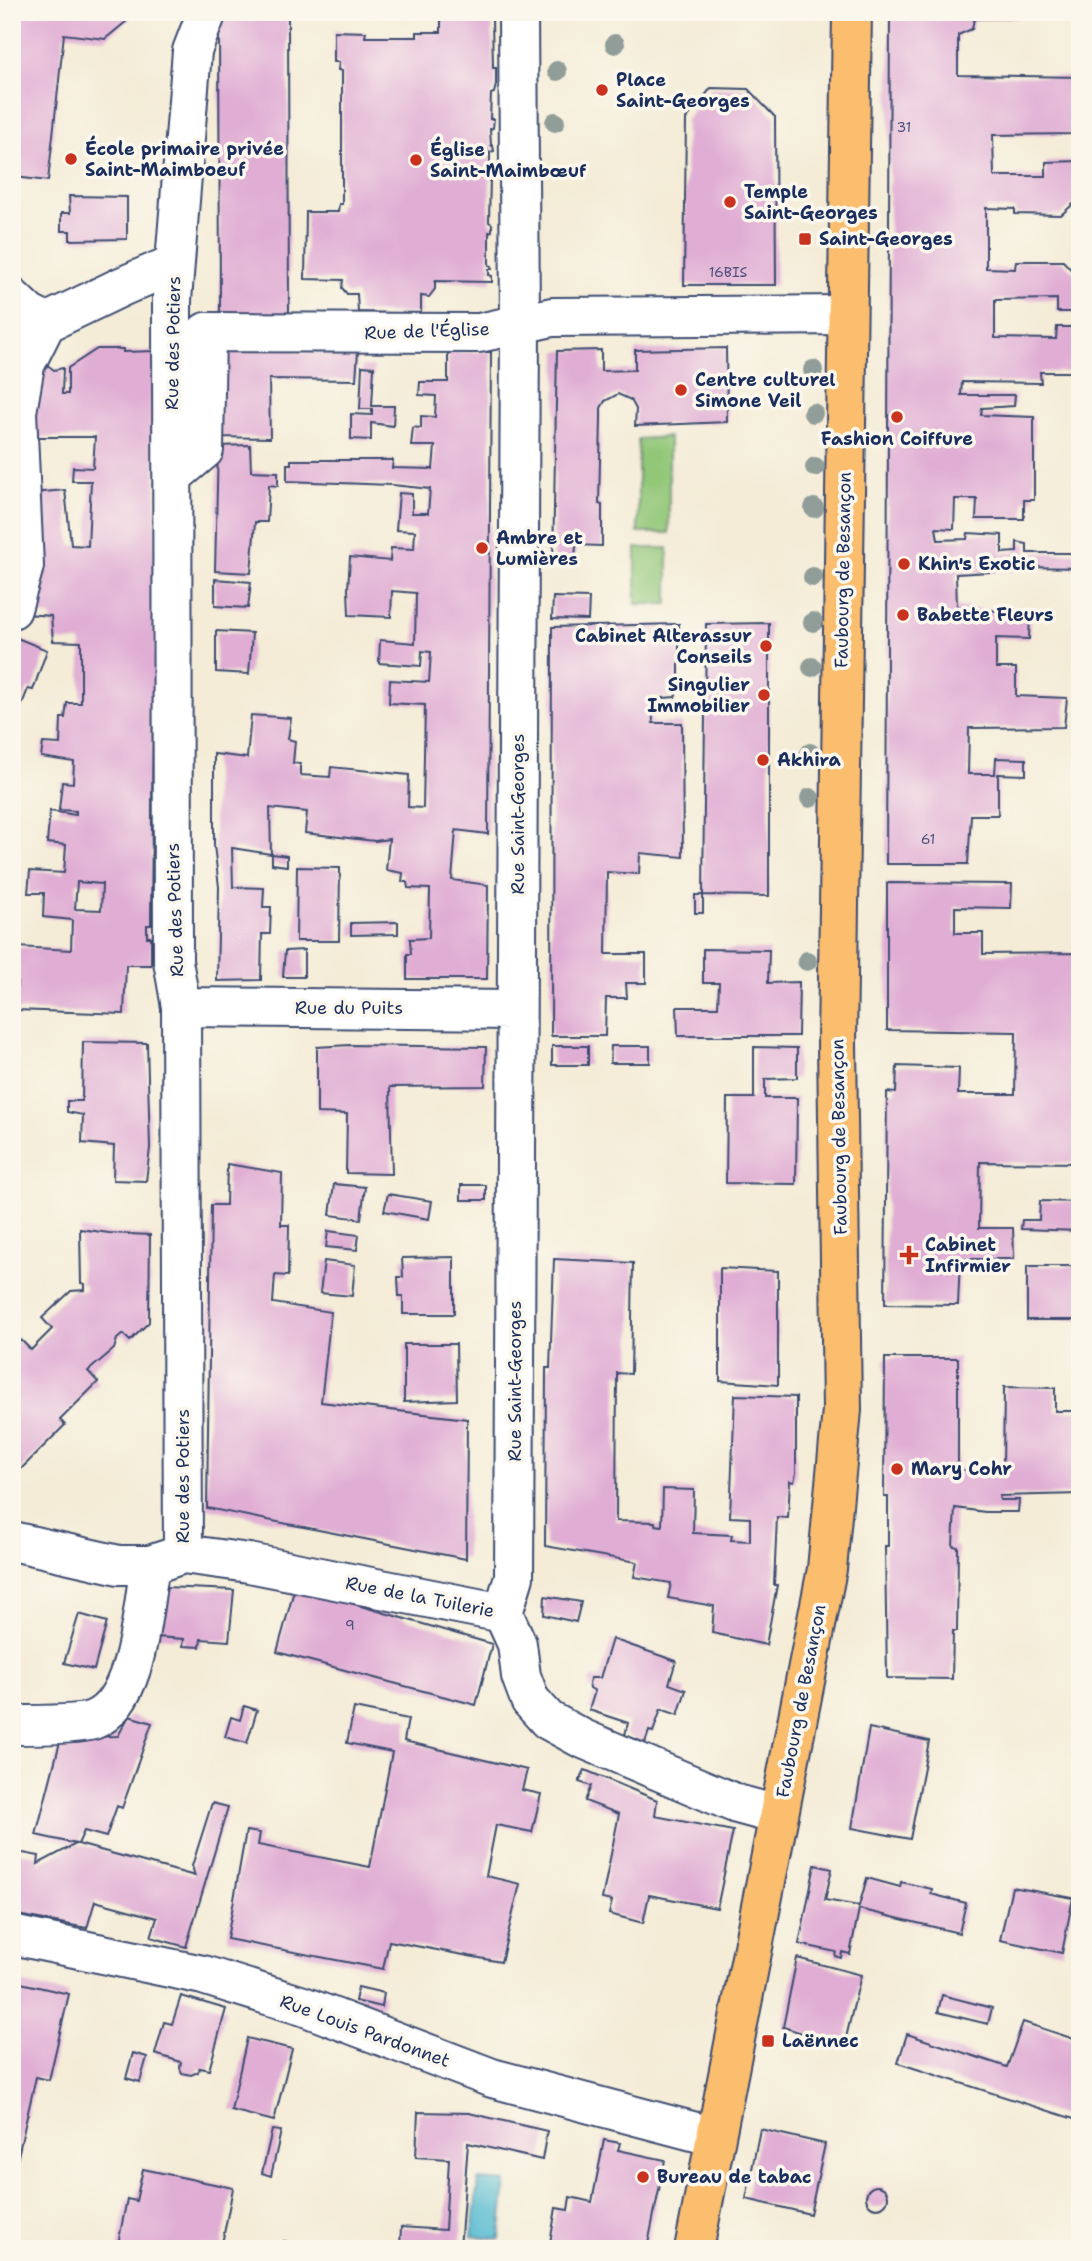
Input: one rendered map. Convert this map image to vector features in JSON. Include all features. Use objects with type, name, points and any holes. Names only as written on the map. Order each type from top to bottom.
[{"type":"main road","name":"Faubourg de Besançon","points":[[694,2249],[827,1569],[842,1410],[837,1044],[852,12]]},
{"type":"street","name":"Rue des Potiers","points":[[12,1725],[93,1721],[117,1702],[132,1671],[167,1560],[181,1007],[173,961],[172,300],[192,51],[208,12]]},
{"type":"street","name":"Rue Saint-Georges","points":[[503,1614],[513,1577],[520,324],[518,12]]},
{"type":"street","points":[[12,609],[24,566],[16,500],[18,412],[25,365],[46,323],[121,286],[174,264]]},
{"type":"street","points":[[12,298],[29,314],[46,323]]},
{"type":"street","name":"Rue de l'Église","points":[[173,476],[204,450],[206,332],[479,332],[552,317],[846,315]]},
{"type":"street","name":"Rue du Puits","points":[[181,1007],[516,1010]]},
{"type":"street","name":"Rue de la Tuilerie","points":[[12,1541],[119,1565],[167,1560],[249,1563],[503,1614],[517,1644],[521,1676],[530,1700],[548,1720],[581,1738],[737,1804],[778,1815]]},
{"type":"street","name":"Rue Louis Pardonnet","points":[[12,1936],[203,1975],[303,2007],[492,2078],[715,2137]]},
{"type":"green space","points":[[669,437],[669,533],[638,533],[638,439]]},
{"type":"green space","points":[[636,548],[668,548],[668,604],[636,604]]},
{"type":"water","points":[[478,2180],[506,2182],[500,2239],[472,2236]]},
{"type":"building","points":[[37,12],[138,12],[105,39],[64,34],[48,181],[15,177],[18,146],[12,145],[12,36],[15,13],[36,15]]},
{"type":"building","name":"Église Saint-Maimbœuf","points":[[441,12],[496,12],[496,17],[492,18],[496,85],[494,93],[491,94],[490,119],[494,119],[493,128],[490,129],[494,151],[490,152],[493,177],[490,177],[489,222],[492,224],[492,231],[489,232],[489,265],[492,269],[489,269],[489,275],[492,276],[492,282],[435,281],[435,289],[429,297],[421,296],[421,314],[358,312],[357,294],[347,294],[342,288],[343,280],[305,279],[306,212],[338,212],[339,204],[342,204],[342,71],[338,70],[339,62],[334,62],[334,31],[366,32],[365,37],[417,37],[417,32],[441,32]]},
{"type":"building","points":[[890,12],[1019,12],[1019,18],[974,19],[972,29],[958,35],[958,75],[1080,77],[1080,134],[993,135],[994,176],[1046,176],[1046,162],[1080,161],[1080,198],[1061,215],[1015,214],[1015,209],[986,208],[986,268],[1015,269],[1016,261],[1063,261],[1080,279],[1080,312],[1057,312],[1057,299],[995,300],[995,338],[1056,339],[1057,327],[1080,327],[1080,372],[1040,372],[1041,383],[962,382],[961,395],[1015,395],[1014,406],[982,408],[981,415],[1034,417],[1034,500],[1024,500],[1024,519],[976,519],[977,499],[955,499],[954,529],[936,528],[938,540],[967,539],[968,533],[1002,535],[1002,553],[1017,552],[1017,542],[1027,544],[1027,553],[1080,553],[1080,568],[1027,567],[1027,570],[956,574],[957,607],[1030,614],[1029,639],[996,638],[996,668],[1016,668],[1016,696],[1067,698],[1064,727],[969,728],[968,774],[995,774],[996,758],[1026,759],[1026,775],[998,774],[998,815],[971,815],[968,864],[886,864]]},
{"type":"building","points":[[219,17],[288,17],[289,316],[220,316]]},
{"type":"building","name":"Temple Saint-Georges","points":[[711,88],[748,89],[775,117],[776,285],[684,285],[686,119]]},
{"type":"building","points":[[69,196],[127,197],[127,239],[70,240],[70,231],[61,231],[61,213],[70,213]]},
{"type":"building","points":[[219,348],[296,348],[296,352],[358,351],[356,380],[269,379],[270,438],[220,437]]},
{"type":"building","points":[[726,348],[727,422],[635,426],[636,409],[631,400],[618,394],[605,401],[601,408],[599,504],[602,505],[602,546],[576,545],[575,562],[553,561],[557,351],[601,350],[601,371],[635,370],[635,350]]},
{"type":"building","points":[[97,349],[123,349],[123,352],[156,351],[155,702],[151,925],[147,925],[147,937],[151,937],[151,965],[126,965],[124,1014],[16,1010],[18,947],[71,950],[72,920],[43,917],[44,893],[28,893],[30,871],[64,873],[66,845],[47,843],[50,811],[76,815],[76,811],[59,810],[62,782],[73,783],[74,762],[41,757],[43,743],[60,744],[61,718],[65,718],[67,703],[81,703],[81,642],[53,641],[51,616],[26,614],[33,493],[65,490],[71,545],[88,546],[91,481],[72,481],[73,467],[93,468],[95,437],[32,437],[42,361],[54,370],[63,368],[62,394],[68,394],[68,368]],"holes":[[[77,882],[102,884],[101,910],[75,909]]]},
{"type":"building","points":[[448,352],[491,352],[488,834],[456,830],[452,880],[488,885],[487,979],[407,979],[407,954],[411,954],[410,939],[429,938],[430,889],[408,888],[407,882],[402,882],[403,873],[386,870],[389,839],[375,841],[305,833],[307,812],[270,808],[271,854],[232,848],[233,887],[264,888],[263,907],[271,907],[270,934],[262,934],[261,980],[217,981],[219,887],[214,845],[214,754],[247,758],[251,715],[291,718],[288,739],[295,741],[293,763],[300,764],[300,775],[330,777],[331,767],[409,775],[408,807],[423,808],[425,705],[389,703],[390,680],[429,682],[431,652],[422,651],[421,666],[379,663],[380,640],[415,643],[416,593],[392,591],[391,617],[349,615],[348,589],[350,557],[390,561],[391,548],[414,549],[415,531],[396,530],[399,493],[412,494],[412,513],[428,513],[430,489],[287,481],[287,464],[291,464],[291,460],[393,460],[392,468],[433,469],[435,446],[411,446],[413,427],[421,428],[421,416],[435,417],[436,396],[419,395],[420,382],[448,382]]},
{"type":"building","points":[[362,366],[374,367],[372,406],[394,406],[393,426],[371,423],[371,440],[351,439],[351,414],[372,415],[372,409],[360,409]]},
{"type":"building","points":[[250,445],[251,471],[278,472],[278,486],[269,485],[267,522],[255,522],[251,573],[215,571],[218,446]]},
{"type":"building","points":[[215,579],[251,582],[248,608],[215,606]]},
{"type":"building","points":[[553,597],[589,598],[588,620],[552,619]]},
{"type":"building","points":[[769,623],[769,896],[703,895],[706,624]]},
{"type":"building","points":[[679,624],[679,687],[675,697],[652,699],[653,723],[682,723],[683,857],[640,853],[639,874],[607,872],[606,954],[646,954],[646,983],[626,983],[627,998],[606,998],[605,1036],[551,1036],[552,627]]},
{"type":"building","points":[[216,631],[252,633],[249,674],[216,672]]},
{"type":"building","points":[[17,638],[47,650],[33,690],[28,689],[19,712],[12,710],[12,649]]},
{"type":"building","points":[[272,854],[287,856],[287,866],[272,864]]},
{"type":"building","points":[[297,867],[340,868],[339,941],[296,941]]},
{"type":"building","points":[[887,883],[1012,884],[1011,908],[955,907],[955,933],[983,933],[983,954],[1080,953],[1080,1163],[980,1162],[979,1228],[1013,1228],[1014,1255],[1013,1259],[960,1259],[958,1305],[885,1304],[887,1092],[896,1093],[897,1066],[959,1068],[958,1094],[1015,1094],[1016,1032],[887,1030]]},
{"type":"building","points":[[695,895],[703,895],[703,913],[695,913]]},
{"type":"building","points":[[398,922],[398,934],[351,935],[351,923]]},
{"type":"building","points":[[703,949],[769,950],[768,983],[799,982],[798,1036],[678,1036],[677,1007],[718,1007],[719,983],[703,983]]},
{"type":"building","points":[[304,950],[304,977],[283,977],[285,951]]},
{"type":"building","points":[[83,1042],[147,1043],[150,1148],[146,1181],[113,1180],[114,1146],[82,1143],[83,1115],[67,1112],[67,1101],[82,1101]]},
{"type":"building","points":[[552,1046],[588,1046],[588,1065],[552,1065]]},
{"type":"building","points":[[611,1046],[650,1046],[650,1063],[610,1063]]},
{"type":"building","points":[[317,1047],[486,1047],[485,1086],[390,1087],[392,1174],[346,1173],[347,1114],[317,1113]]},
{"type":"building","points":[[754,1047],[797,1048],[797,1078],[765,1079],[765,1098],[797,1098],[796,1184],[726,1183],[727,1098],[754,1098]]},
{"type":"building","points":[[12,1084],[17,1084],[15,1105],[12,1104]]},
{"type":"building","points":[[227,1164],[282,1173],[281,1225],[289,1225],[288,1276],[275,1275],[273,1303],[331,1312],[321,1402],[467,1419],[466,1559],[207,1508],[211,1205],[226,1205]]},
{"type":"building","points":[[334,1184],[365,1187],[361,1219],[330,1215]]},
{"type":"building","points":[[461,1185],[486,1185],[486,1200],[461,1200]]},
{"type":"building","points":[[388,1194],[432,1201],[429,1219],[384,1211]]},
{"type":"building","points":[[1040,1201],[1080,1202],[1080,1231],[1021,1229],[1022,1220],[1039,1220]]},
{"type":"building","points":[[80,1229],[150,1235],[149,1322],[130,1341],[123,1334],[117,1339],[114,1349],[88,1371],[98,1382],[60,1420],[65,1425],[12,1478],[12,1349],[21,1340],[31,1350],[52,1329],[42,1318],[71,1291],[85,1290],[85,1284],[81,1283]]},
{"type":"building","points":[[328,1231],[359,1235],[357,1250],[326,1247]]},
{"type":"building","points":[[454,1257],[454,1314],[403,1314],[403,1296],[399,1296],[398,1277],[403,1277],[402,1258]]},
{"type":"building","points":[[554,1259],[633,1263],[631,1374],[617,1373],[616,1521],[655,1522],[655,1525],[662,1526],[663,1489],[694,1490],[693,1533],[732,1535],[731,1540],[750,1541],[750,1518],[730,1517],[735,1395],[796,1397],[796,1473],[794,1482],[790,1481],[788,1518],[777,1517],[774,1585],[777,1585],[766,1645],[712,1633],[714,1606],[668,1598],[671,1583],[634,1577],[637,1562],[545,1546],[546,1368],[550,1368]]},
{"type":"building","points":[[324,1261],[355,1265],[352,1296],[320,1293]]},
{"type":"building","points":[[1027,1266],[1080,1266],[1080,1320],[1027,1320]]},
{"type":"building","points":[[720,1268],[778,1271],[778,1385],[720,1381]]},
{"type":"building","points":[[404,1344],[456,1344],[457,1400],[404,1402]]},
{"type":"building","points":[[885,1358],[958,1358],[958,1470],[1003,1469],[1004,1387],[1055,1388],[1055,1411],[1080,1411],[1080,1494],[999,1496],[1000,1500],[1019,1500],[1018,1512],[955,1508],[953,1546],[958,1547],[957,1631],[953,1631],[952,1679],[887,1678],[885,1546],[888,1546],[888,1497],[884,1497]]},
{"type":"building","points":[[164,1587],[234,1590],[229,1641],[201,1639],[200,1647],[183,1646],[184,1639],[156,1637]]},
{"type":"building","points":[[295,1587],[492,1644],[476,1705],[277,1652]]},
{"type":"building","points":[[545,1596],[581,1602],[576,1622],[544,1615]]},
{"type":"building","points":[[79,1614],[107,1622],[94,1670],[64,1663]]},
{"type":"building","points":[[612,1639],[676,1661],[669,1684],[686,1690],[678,1715],[661,1709],[653,1732],[649,1731],[645,1743],[625,1735],[628,1723],[589,1710],[595,1691],[590,1688],[589,1682],[591,1678],[600,1678]]},
{"type":"building","points":[[244,1706],[257,1710],[247,1743],[225,1737],[231,1717],[240,1720]]},
{"type":"building","points":[[354,1708],[408,1719],[404,1741],[527,1770],[522,1790],[541,1794],[532,1832],[496,1825],[486,1876],[520,1884],[501,1962],[389,1941],[383,1969],[227,1939],[246,1831],[260,1833],[258,1845],[370,1867],[392,1752],[347,1743]]},
{"type":"building","points":[[129,1716],[152,1723],[122,1808],[117,1806],[106,1837],[84,1831],[78,1844],[195,1876],[192,1866],[212,1803],[228,1807],[186,1947],[151,1937],[157,1918],[95,1901],[87,1928],[12,1914],[12,1851],[39,1856],[38,1864],[76,1844],[36,1835],[61,1738],[118,1736]]},
{"type":"building","points":[[869,1728],[929,1741],[910,1839],[852,1828]]},
{"type":"building","points":[[585,1770],[657,1800],[655,1816],[733,1831],[717,1908],[649,1895],[643,1923],[609,1914],[612,1901],[602,1899],[619,1814],[585,1801],[591,1786],[579,1782]]},
{"type":"building","points":[[815,1865],[832,1869],[825,1900],[859,1906],[867,1878],[900,1887],[901,1882],[932,1889],[931,1894],[966,1903],[959,1933],[859,1909],[850,1954],[842,1952],[841,1958],[835,1956],[836,1952],[799,1944]]},
{"type":"building","points":[[1012,1887],[1073,1898],[1062,1953],[1000,1940]]},
{"type":"building","points":[[797,1958],[861,1975],[844,2046],[783,2027]]},
{"type":"building","points":[[12,1981],[69,1994],[49,2080],[36,2077],[13,2178]]},
{"type":"building","points":[[358,1987],[384,1993],[382,2007],[355,2001]]},
{"type":"building","points":[[942,1995],[992,2008],[988,2024],[938,2012]]},
{"type":"building","points":[[181,1996],[226,2009],[209,2070],[199,2068],[198,2072],[191,2075],[182,2073],[181,2062],[155,2054],[164,2022],[172,2024]]},
{"type":"building","points":[[1023,2022],[1080,2041],[1080,2110],[1077,2120],[898,2063],[907,2034],[1007,2067]]},
{"type":"building","points":[[247,2038],[292,2049],[274,2121],[231,2110]]},
{"type":"building","points":[[133,2053],[147,2057],[140,2082],[126,2078]]},
{"type":"building","points":[[418,2112],[469,2113],[547,2131],[542,2160],[468,2143],[460,2249],[400,2249],[401,2227],[445,2230],[449,2159],[416,2157]]},
{"type":"building","points":[[760,2129],[825,2144],[810,2214],[746,2199]]},
{"type":"building","points":[[272,2130],[281,2131],[271,2176],[262,2173]]},
{"type":"building","points":[[604,2140],[620,2143],[618,2150],[665,2160],[647,2249],[549,2249],[556,2208],[568,2210],[570,2197],[592,2202]]},
{"type":"building","points":[[143,2169],[233,2188],[221,2249],[117,2249],[127,2199],[136,2201]]},
{"type":"building","points":[[877,2186],[885,2189],[888,2197],[885,2205],[877,2208],[869,2205],[866,2197],[869,2189]]},
{"type":"building","points":[[284,2241],[312,2248],[312,2249],[282,2249]]},
{"type":"place","name":"Place Saint-Georges","points":[[602,90]]},
{"type":"place","name":"École primaire privée Saint-Maimboeuf","points":[[71,159]]},
{"type":"place","name":"Église Saint-Maimbœuf","points":[[416,160]]},
{"type":"place","name":"Temple Saint-Georges","points":[[730,202]]},
{"type":"place","name":"Saint-Georges","points":[[805,239]]},
{"type":"place","name":"Centre culturel Simone Veil","points":[[681,390]]},
{"type":"place","name":"Fashion Coiffure","points":[[897,417]]},
{"type":"place","name":"Ambre et Lumières","points":[[482,548]]},
{"type":"place","name":"Khin's Exotic","points":[[904,564]]},
{"type":"place","name":"Babette Fleurs","points":[[903,615]]},
{"type":"place","name":"Cabinet Alterassur Conseils","points":[[766,646]]},
{"type":"place","name":"Singulier Immobilier","points":[[764,695]]},
{"type":"place","name":"Akhira","points":[[763,760]]},
{"type":"place","name":"Cabinet Infirmier","points":[[909,1255]]},
{"type":"place","name":"Mary Cohr","points":[[897,1469]]},
{"type":"place","name":"Laënnec","points":[[768,2041]]},
{"type":"place","name":"Bureau de tabac","points":[[643,2177]]}]
